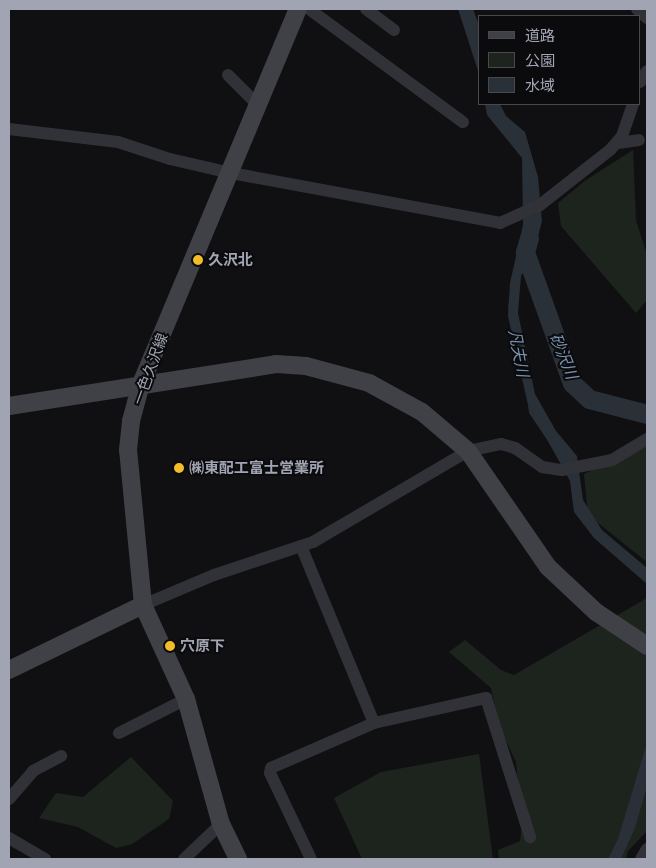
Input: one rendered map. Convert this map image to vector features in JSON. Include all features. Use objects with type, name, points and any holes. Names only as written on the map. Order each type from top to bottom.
[{"type":"street","name":"一色久沢線","points":[[238,859],[221,824],[186,698],[143,605],[128,450],[141,384],[298,9]]},
{"type":"street","points":[[309,9],[462,122]]},
{"type":"street","points":[[366,9],[394,30]]},
{"type":"street","points":[[637,9],[647,18]]},
{"type":"street","points":[[228,75],[258,105]]},
{"type":"street","points":[[618,143],[633,105]]},
{"type":"street","points":[[9,129],[118,142],[170,159],[230,173],[330,194],[390,202],[486,223],[500,223],[540,205],[618,143],[639,140]]},
{"type":"street","points":[[9,406],[276,364],[306,366],[369,383],[422,412],[468,451],[548,567],[596,612],[647,646]]},
{"type":"street","points":[[9,670],[143,605],[214,576],[301,546],[468,451],[501,444],[515,448],[542,467],[562,470],[580,468],[612,460],[647,439]]},
{"type":"street","points":[[301,546],[374,724]]},
{"type":"street","points":[[119,733],[186,698]]},
{"type":"street","points":[[311,859],[270,774],[271,768],[374,724],[486,698],[530,837]]},
{"type":"street","points":[[9,799],[33,771],[61,756]]},
{"type":"street","points":[[184,859],[221,824]]},
{"type":"street","points":[[9,838],[45,859]]},
{"type":"street","points":[[641,859],[647,849]]},
{"type":"green space","points":[[633,150],[636,220],[647,255],[646,301],[636,313],[561,226],[558,203],[586,180]]},
{"type":"green space","points":[[647,442],[647,562],[588,515],[584,474]]},
{"type":"green space","points":[[647,598],[647,831],[628,851],[626,859],[499,859],[498,850],[520,841],[522,826],[516,762],[498,724],[491,688],[449,652],[465,640],[501,670],[514,675]]},
{"type":"green space","points":[[479,754],[493,859],[362,859],[334,798],[381,772]]},
{"type":"green space","points":[[131,757],[173,801],[169,819],[132,844],[116,848],[78,827],[39,818],[56,793],[83,797]]},
{"type":"water","points":[[458,9],[473,9],[478,23],[478,71]]},
{"type":"water","points":[[485,105],[500,105],[506,116],[525,132],[538,177],[542,221],[533,256],[521,276],[518,313],[535,394],[556,431],[577,456],[583,500],[602,530],[647,568],[647,584],[594,538],[574,512],[570,481],[528,405],[508,316],[510,283],[523,225],[522,158],[487,115]]},
{"type":"water","points":[[647,743],[647,786],[635,828],[621,859],[608,859],[618,839]]},
{"type":"waterway","name":"砂沢川","points":[[529,238],[525,252],[572,383],[589,399],[647,414]]},
{"type":"waterway","name":"凡夫川","points":[[509,307],[511,294]]},
{"type":"waterway","name":"凡夫川","points":[[529,404],[530,412],[557,452]]},
{"type":"place","name":"久沢北","points":[[198,260]]},
{"type":"place","name":"㈱東配工富士営業所","points":[[179,468]]},
{"type":"place","name":"穴原下","points":[[170,646]]}]
